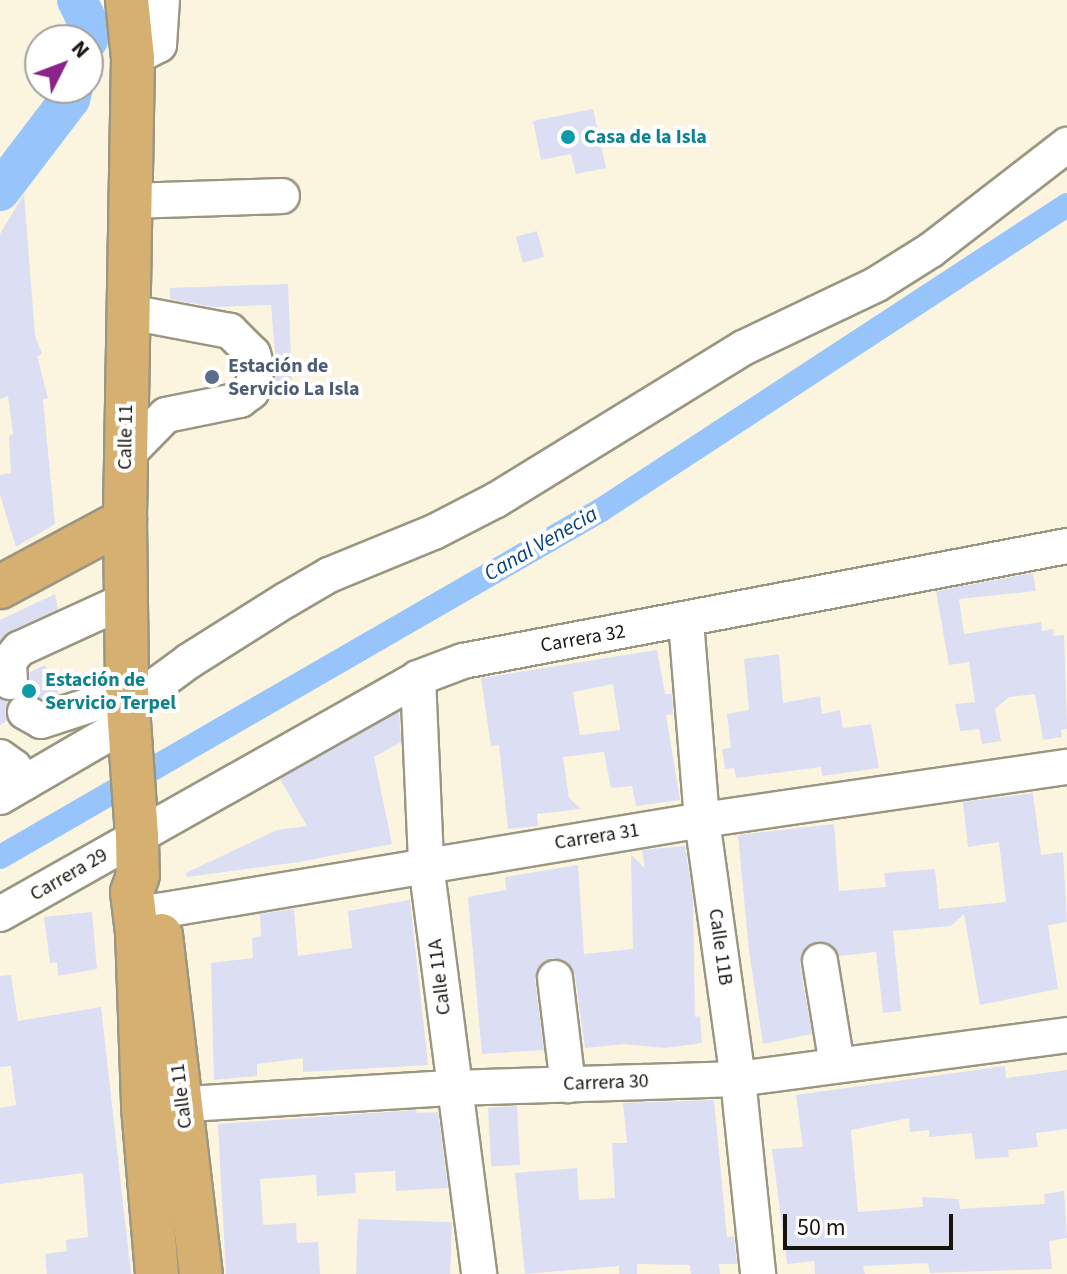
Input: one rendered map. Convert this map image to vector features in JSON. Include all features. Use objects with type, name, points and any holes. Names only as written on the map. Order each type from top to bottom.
[{"type":"main road","name":"Calle 11","points":[[127,0],[133,58],[125,520],[128,707],[137,840],[132,892],[148,921],[164,1105],[157,1274]]},
{"type":"main road","points":[[0,587],[125,520]]},
{"type":"main road","name":"Calle 11","points":[[164,1105],[201,1274]]},
{"type":"street","points":[[133,58],[159,45],[162,0]]},
{"type":"street","points":[[13,790],[176,670],[297,593],[496,500],[743,348],[877,284],[931,250],[1067,145]]},
{"type":"street","points":[[131,201],[282,196]]},
{"type":"street","points":[[126,456],[166,415],[240,400],[251,392],[257,368],[253,354],[230,331],[129,312]]},
{"type":"street","name":"Carrera 32","points":[[137,840],[418,678],[463,661],[686,621],[1067,546]]},
{"type":"street","points":[[6,667],[19,649],[126,600]]},
{"type":"street","name":"Calle 11B","points":[[686,621],[702,820],[738,1079],[758,1274]]},
{"type":"street","name":"Calle 11A","points":[[418,678],[426,864],[479,1274]]},
{"type":"street","points":[[25,712],[41,721],[128,707]]},
{"type":"street","points":[[0,757],[14,767],[13,790]]},
{"type":"street","name":"Carrera 31","points":[[148,921],[426,864],[1067,767]]},
{"type":"street","name":"Carrera 29","points":[[0,914],[137,840]]},
{"type":"street","points":[[820,961],[837,1065]]},
{"type":"street","points":[[555,978],[568,1085]]},
{"type":"street","name":"Carrera 30","points":[[164,1105],[453,1088],[738,1079],[1067,1035]]},
{"type":"building","name":"Casa de la Isla","points":[[593,109],[606,168],[576,174],[571,154],[541,160],[533,121]]},
{"type":"building","points":[[24,194],[35,335],[42,354],[37,356],[48,398],[43,400],[55,524],[16,547],[0,495],[0,475],[11,473],[9,436],[13,434],[8,396],[0,399],[0,234]]},
{"type":"building","points":[[537,231],[544,257],[523,263],[516,237]]},
{"type":"building","points":[[288,284],[292,385],[273,385],[276,363],[271,305],[212,307],[170,299],[170,288]]},
{"type":"building","points":[[1033,573],[1036,591],[959,599],[964,634],[1041,622],[1042,631],[1053,629],[1054,636],[1064,635],[1067,729],[1061,730],[1062,737],[1043,740],[1035,694],[1009,697],[995,709],[1001,741],[982,744],[979,729],[960,731],[955,704],[975,702],[969,662],[949,665],[936,591]]},
{"type":"building","points":[[55,594],[58,609],[11,631],[0,641],[0,620]]},
{"type":"building","points":[[657,650],[665,694],[672,694],[673,714],[666,715],[680,800],[636,806],[632,786],[611,788],[604,752],[563,757],[569,798],[581,809],[537,814],[538,826],[508,829],[499,745],[491,746],[481,678]],"holes":[[[613,684],[620,730],[580,735],[573,692]]]},
{"type":"building","points":[[779,654],[783,703],[820,696],[822,714],[840,710],[843,728],[871,724],[879,768],[822,776],[821,767],[736,778],[734,768],[725,769],[722,749],[731,748],[727,714],[749,710],[744,659]]},
{"type":"building","points":[[45,665],[59,694],[43,699],[27,692],[30,672]]},
{"type":"building","points":[[0,699],[8,701],[7,721],[0,725]]},
{"type":"building","points":[[399,711],[401,742],[374,757],[392,844],[299,862],[187,877],[186,873],[277,830],[307,826],[280,779]]},
{"type":"building","points":[[1033,793],[1041,855],[1063,852],[1067,922],[1048,925],[1058,989],[980,1005],[964,914],[951,926],[893,931],[901,1011],[883,1013],[876,952],[839,956],[826,942],[808,945],[802,953],[800,964],[812,1034],[763,1044],[749,951],[738,835],[834,824],[839,891],[886,887],[884,873],[935,869],[939,909],[1006,902],[999,842],[968,847],[963,802]]},
{"type":"building","points":[[685,846],[693,899],[695,1017],[700,1016],[702,1043],[665,1048],[624,1044],[585,1048],[575,975],[564,960],[553,958],[542,963],[535,980],[544,1050],[482,1054],[468,897],[506,890],[505,877],[578,865],[584,954],[633,949],[631,855],[645,868],[642,850]]},
{"type":"building","points":[[410,900],[428,1065],[303,1072],[303,1058],[257,1064],[257,1076],[214,1080],[211,963],[253,958],[252,938],[261,936],[260,914],[294,909],[298,956],[352,948],[348,911]]},
{"type":"building","points":[[92,912],[97,969],[58,976],[57,962],[50,963],[44,917]]},
{"type":"building","points":[[11,975],[18,1021],[101,1007],[131,1274],[47,1274],[45,1254],[67,1251],[66,1240],[88,1237],[83,1173],[0,1184],[0,1108],[16,1105],[11,1066],[0,1067],[0,976]]},
{"type":"building","points":[[1005,1066],[1006,1078],[1067,1070],[1067,1129],[1036,1133],[1038,1147],[1008,1150],[1009,1157],[975,1159],[972,1133],[929,1137],[929,1130],[910,1132],[909,1118],[851,1130],[858,1212],[923,1207],[922,1197],[959,1199],[960,1209],[1045,1204],[1044,1194],[1064,1191],[1067,1238],[1049,1241],[1052,1269],[930,1273],[928,1263],[863,1266],[865,1274],[815,1274],[814,1261],[787,1264],[772,1149],[803,1147],[796,1095]]},
{"type":"building","points":[[714,1100],[727,1237],[734,1236],[737,1264],[719,1264],[720,1274],[691,1274],[690,1265],[637,1264],[637,1274],[619,1274],[619,1266],[525,1274],[515,1173],[577,1168],[579,1200],[615,1198],[612,1143],[627,1143],[623,1103]]},
{"type":"building","points":[[517,1106],[520,1165],[491,1166],[488,1108]]},
{"type":"building","points":[[416,1110],[416,1113],[438,1112],[448,1188],[396,1191],[395,1171],[355,1173],[356,1193],[317,1196],[316,1175],[260,1179],[263,1225],[296,1223],[297,1243],[318,1242],[320,1274],[226,1274],[218,1124]]},
{"type":"building","points":[[358,1219],[452,1222],[450,1274],[356,1274]]},
{"type":"waterway","points":[[77,0],[89,24]]},
{"type":"waterway","points":[[0,191],[66,104]]},
{"type":"waterway","name":"Canal Venecia","points":[[0,857],[601,510],[1067,205]]},
{"type":"place","name":"Casa de la Isla","points":[[568,137]]},
{"type":"place","name":"Estación de Servicio La Isla","points":[[212,377]]},
{"type":"place","name":"Estación de Servicio Terpel","points":[[29,691]]}]
